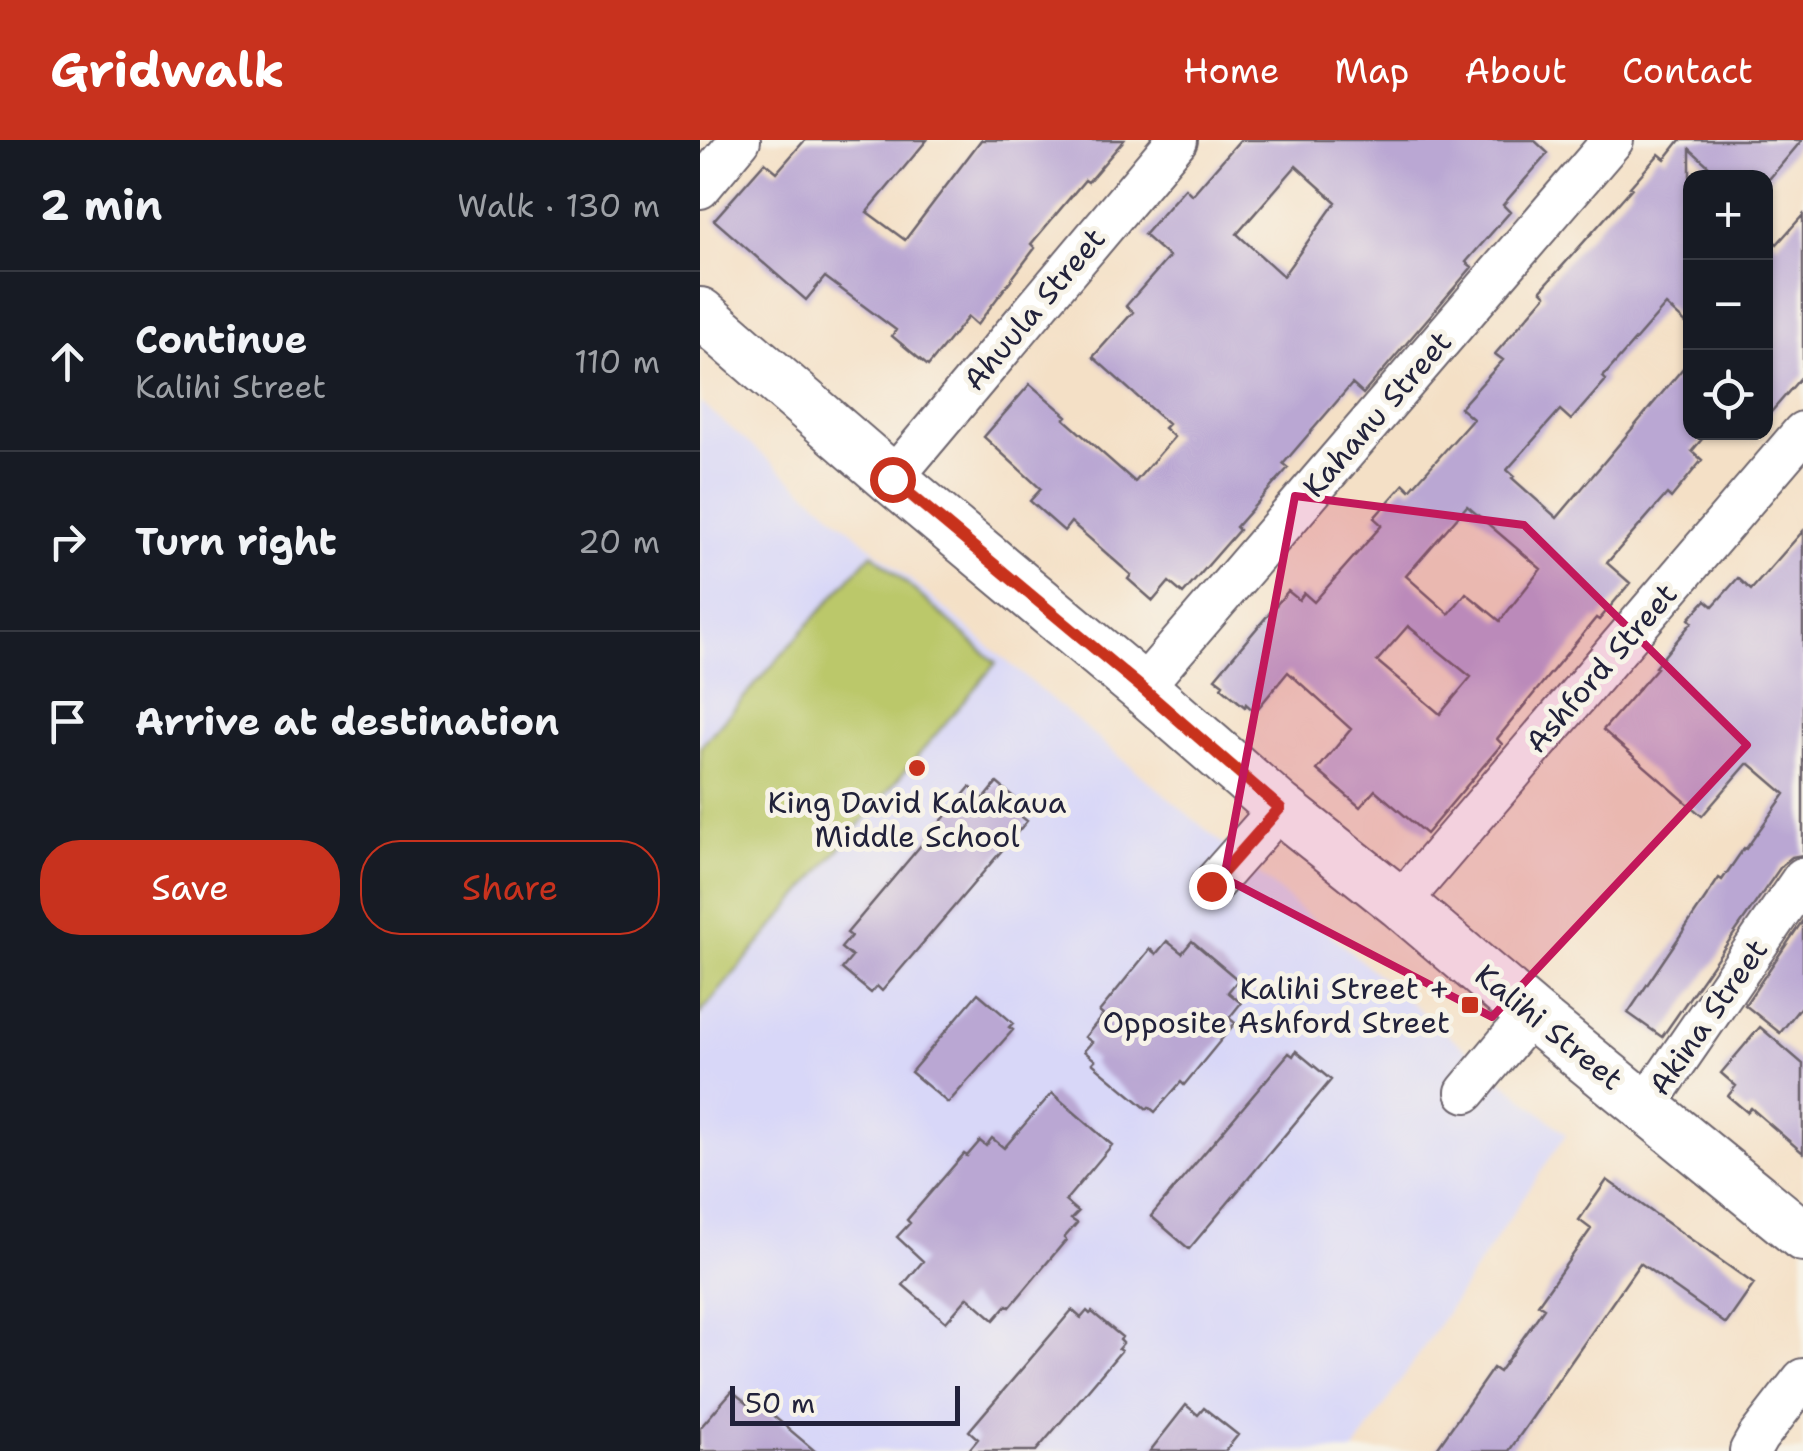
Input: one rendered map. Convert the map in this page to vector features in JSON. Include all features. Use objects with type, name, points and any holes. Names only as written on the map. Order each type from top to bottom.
[{"type":"main road","name":"Kalihi Street","points":[[700,313],[1280,808],[1803,1236]]},
{"type":"street","points":[[700,188],[740,140]]},
{"type":"street","name":"Ahuula Street","points":[[892,479],[1178,140]]},
{"type":"street","name":"Kahanu Street","points":[[1142,688],[1612,140]]},
{"type":"street","name":"Ashford Street","points":[[1400,903],[1803,432]]},
{"type":"street","points":[[1211,886],[1280,808]]},
{"type":"street","name":"Akina Street","points":[[1646,1106],[1803,878]]},
{"type":"street","points":[[1466,1092],[1531,1014]]},
{"type":"street","points":[[1750,1451],[1803,1380]]},
{"type":"highlighted area","points":[[1295,496],[1524,525],[1747,745],[1492,1017],[1224,878]]},
{"type":"shaded area","name":"King David Kalakaua Middle School","points":[[700,402],[1566,1134],[1354,1451],[700,1451]]},
{"type":"green space","points":[[872,553],[996,663],[700,1014],[700,747]]},
{"type":"building","points":[[805,140],[927,140],[867,212],[905,240],[981,140],[1124,140],[1031,244],[1035,248],[977,325],[968,317],[928,366],[892,336],[896,330],[825,277],[806,300],[714,220],[765,162],[777,172]]},
{"type":"building","points":[[1240,140],[1534,140],[1548,153],[1503,205],[1510,212],[1466,262],[1472,267],[1363,394],[1352,384],[1283,464],[1288,468],[1183,594],[1169,582],[1153,601],[1128,579],[1131,575],[1071,522],[1064,531],[1030,501],[1041,489],[984,437],[1030,384],[1135,482],[1174,437],[1164,428],[1168,424],[1093,357],[1133,312],[1126,306],[1169,257],[1144,235],[1185,188],[1192,195]],"holes":[[[1296,166],[1336,202],[1283,276],[1237,234]]]},
{"type":"building","points":[[1680,140],[1802,140],[1773,174],[1773,170],[1713,170],[1690,149],[1690,170],[1683,170],[1683,321],[1666,305],[1571,420],[1560,410],[1507,470],[1557,518],[1683,368],[1683,440],[1701,440],[1692,451],[1702,460],[1607,563],[1630,583],[1536,691],[1497,739],[1502,744],[1426,834],[1375,790],[1360,807],[1317,770],[1351,729],[1288,672],[1255,712],[1215,678],[1288,591],[1299,600],[1304,593],[1314,602],[1382,525],[1374,518],[1404,484],[1410,490],[1473,419],[1460,408],[1503,360],[1495,354],[1546,295],[1541,290],[1659,154],[1665,159]],"holes":[[[1467,506],[1541,569],[1500,621],[1466,593],[1449,614],[1406,576]],[[1408,626],[1471,677],[1440,714],[1377,661]]]},
{"type":"building","points":[[1803,215],[1803,375],[1773,410],[1773,240],[1777,244]]},
{"type":"building","points":[[1803,531],[1803,855],[1782,865],[1662,1037],[1628,1013],[1719,878],[1722,880],[1785,794],[1747,764],[1702,816],[1603,730],[1657,668],[1706,600],[1713,606],[1738,578],[1751,590]]},
{"type":"building","points":[[997,783],[1024,806],[1018,814],[1027,821],[882,991],[877,986],[871,993],[842,969],[852,957],[841,948],[851,936],[847,933],[970,787],[984,799]]},
{"type":"building","points":[[1803,920],[1803,1004],[1780,1033],[1745,1005]]},
{"type":"building","points":[[1167,941],[1182,953],[1192,941],[1238,980],[1228,992],[1241,1003],[1229,1018],[1235,1023],[1184,1085],[1181,1082],[1155,1112],[1092,1063],[1095,1060],[1084,1051],[1092,1042],[1085,1037],[1103,1015],[1099,1012],[1150,949],[1156,954]]},
{"type":"building","points":[[978,993],[1013,1023],[1009,1027],[1013,1030],[948,1103],[911,1072]]},
{"type":"building","points":[[1760,1027],[1803,1064],[1803,1153],[1751,1108],[1747,1112],[1728,1096],[1736,1086],[1721,1073]]},
{"type":"building","points":[[1296,1051],[1331,1080],[1189,1249],[1151,1216],[1289,1053],[1293,1056]]},
{"type":"building","points":[[1052,1093],[1112,1145],[1065,1201],[1078,1212],[1071,1219],[1077,1223],[1010,1307],[1007,1305],[994,1320],[968,1297],[946,1322],[903,1285],[923,1261],[897,1237],[964,1154],[967,1156],[980,1141],[986,1146],[992,1138],[1004,1148]]},
{"type":"building","points":[[1607,1180],[1754,1284],[1726,1324],[1640,1263],[1509,1451],[1435,1451],[1493,1368],[1499,1372],[1544,1308],[1538,1304],[1591,1229],[1579,1220]]},
{"type":"building","points":[[1072,1310],[1081,1318],[1087,1311],[1092,1312],[1122,1337],[1118,1349],[1121,1351],[1036,1451],[968,1451],[978,1439],[969,1431]]},
{"type":"building","points":[[732,1391],[754,1409],[758,1403],[815,1451],[700,1451],[700,1428]]},
{"type":"building","points":[[1186,1405],[1198,1415],[1204,1408],[1238,1435],[1225,1451],[1150,1451]]},
{"type":"place","name":"King David Kalakaua Middle School","points":[[917,768]]},
{"type":"place","name":"Kalihi Street + Opposite Ashford Street","points":[[1470,1005]]},
{"type":"route","points":[[892,479],[1280,808],[1211,886]]}]
